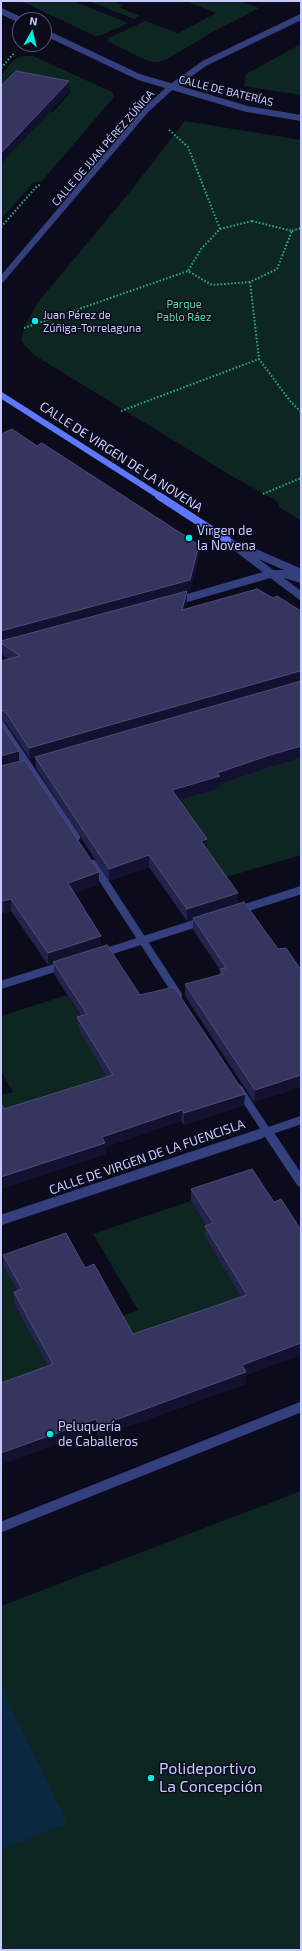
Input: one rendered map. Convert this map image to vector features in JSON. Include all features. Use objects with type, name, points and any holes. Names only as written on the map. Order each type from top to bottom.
[{"type":"street","points":[[1,11],[12,16]]},
{"type":"street","name":"CALLE DE JUAN PÉREZ ZÚÑIGA","points":[[1,280],[146,110],[170,88],[205,63],[301,17]]},
{"type":"street","name":"CALLE DE BATERÍAS","points":[[52,36],[139,77],[170,88],[247,109],[301,118]]},
{"type":"street","name":"CALLE DE VIRGEN DE LA NOVENA","points":[[1,395],[227,540],[301,596]]},
{"type":"street","name":"CALLE DE VIRGEN DE LA NOVENA","points":[[227,540],[301,574]]},
{"type":"street","points":[[167,604],[270,574],[285,574],[301,579]]},
{"type":"street","points":[[1,725],[79,842]]},
{"type":"street","points":[[87,855],[182,1002]]},
{"type":"street","points":[[232,912],[301,890]]},
{"type":"street","points":[[91,957],[210,919]]},
{"type":"street","points":[[1,985],[76,961]]},
{"type":"street","points":[[234,1081],[301,1182]]},
{"type":"street","name":"CALLE DE VIRGEN DE LA FUENCISLA","points":[[1,1220],[301,1120]]},
{"type":"street","points":[[1,1527],[301,1406]]},
{"type":"path","points":[[1,68],[15,52]]},
{"type":"path","points":[[146,110],[188,147],[220,229]]},
{"type":"path","points":[[1,228],[37,186],[42,185]]},
{"type":"path","points":[[24,328],[188,271],[201,249],[220,229],[252,221],[292,231],[301,228]]},
{"type":"path","points":[[188,271],[212,285],[250,282],[277,270],[292,231]]},
{"type":"path","points":[[250,282],[259,359],[290,401],[301,412]]},
{"type":"path","points":[[121,411],[259,359]]},
{"type":"path","points":[[263,494],[301,478]]},
{"type":"green space","points":[[21,1],[73,1],[128,23],[102,35],[95,36],[52,16],[52,12],[44,12]]},
{"type":"green space","points":[[89,1],[112,1],[123,5],[119,7],[140,16],[134,19]]},
{"type":"green space","points":[[186,1],[240,1],[259,8],[209,34],[169,58],[159,62],[152,62],[144,59],[107,41],[109,38],[145,21],[178,33],[216,13]]},
{"type":"green space","points":[[301,44],[301,95],[244,86],[246,74]]},
{"type":"green space","points":[[22,56],[33,56],[112,92],[114,97],[42,181],[33,183],[1,219],[1,164],[47,111],[53,112],[71,92],[16,80],[11,86],[1,84],[1,75],[14,60]]},
{"type":"green space","name":"Parque Pablo Ráez","points":[[185,121],[301,140],[301,521],[279,507],[279,503],[272,498],[235,478],[34,355],[21,341],[24,328],[38,302],[129,193]]},
{"type":"green space","points":[[301,756],[301,855],[220,879],[162,798]]},
{"type":"green space","points":[[67,995],[127,1090],[1,1130],[1,1095],[13,1092],[1,1071],[1,1016]]},
{"type":"green space","points":[[191,1201],[212,1234],[205,1237],[231,1280],[261,1308],[130,1355],[118,1318],[138,1310],[93,1234]]},
{"type":"green space","points":[[3,1265],[22,1300],[14,1303],[38,1346],[68,1378],[1,1401],[1,1266]]},
{"type":"green space","name":"Polideportivo La Concepción","points":[[301,1491],[301,1950],[1,1950],[1,1606]]},
{"type":"water","points":[[1,1687],[67,1823],[1,1850]]},
{"type":"building","points":[[16,71],[69,81],[1,153],[1,86]]},
{"type":"building","points":[[12,429],[37,446],[42,443],[199,545],[190,580],[1,631],[1,434]]},
{"type":"building","points":[[257,589],[273,598],[277,596],[301,611],[301,671],[29,748],[5,711],[1,710],[1,661],[20,656],[1,643],[1,641],[187,591],[182,610]]},
{"type":"building","points":[[301,681],[301,746],[217,773],[220,776],[172,790],[207,839],[201,841],[238,893],[187,909],[149,855],[109,869],[35,757]]},
{"type":"building","points":[[1,724],[19,751],[1,756]]},
{"type":"building","points":[[25,760],[99,872],[68,883],[101,936],[48,953],[11,899],[3,901],[1,898],[1,766]]},
{"type":"building","points":[[244,902],[278,949],[286,948],[301,970],[301,1075],[255,1090],[185,984],[223,974],[220,969],[226,968],[193,918]]},
{"type":"building","points":[[107,945],[140,995],[174,987],[245,1094],[184,1113],[182,1110],[102,1137],[105,1143],[1,1177],[1,1103],[4,1109],[113,1075],[77,1017],[87,1014],[53,962]]},
{"type":"building","points":[[252,1169],[274,1202],[281,1199],[301,1230],[301,1343],[242,1365],[246,1372],[99,1426],[96,1419],[1,1453],[1,1383],[53,1364],[14,1292],[22,1289],[3,1255],[66,1233],[85,1268],[94,1264],[133,1334],[247,1295],[205,1226],[213,1223],[191,1189]]},
{"type":"place","name":"Juan Pérez de Zúñiga-Torrelaguna","points":[[35,321]]},
{"type":"place","name":"Virgen de la Novena","points":[[189,538]]},
{"type":"place","name":"Peluquería de Caballeros","points":[[50,1434]]},
{"type":"place","name":"Polideportivo La Concepción","points":[[151,1778]]}]
